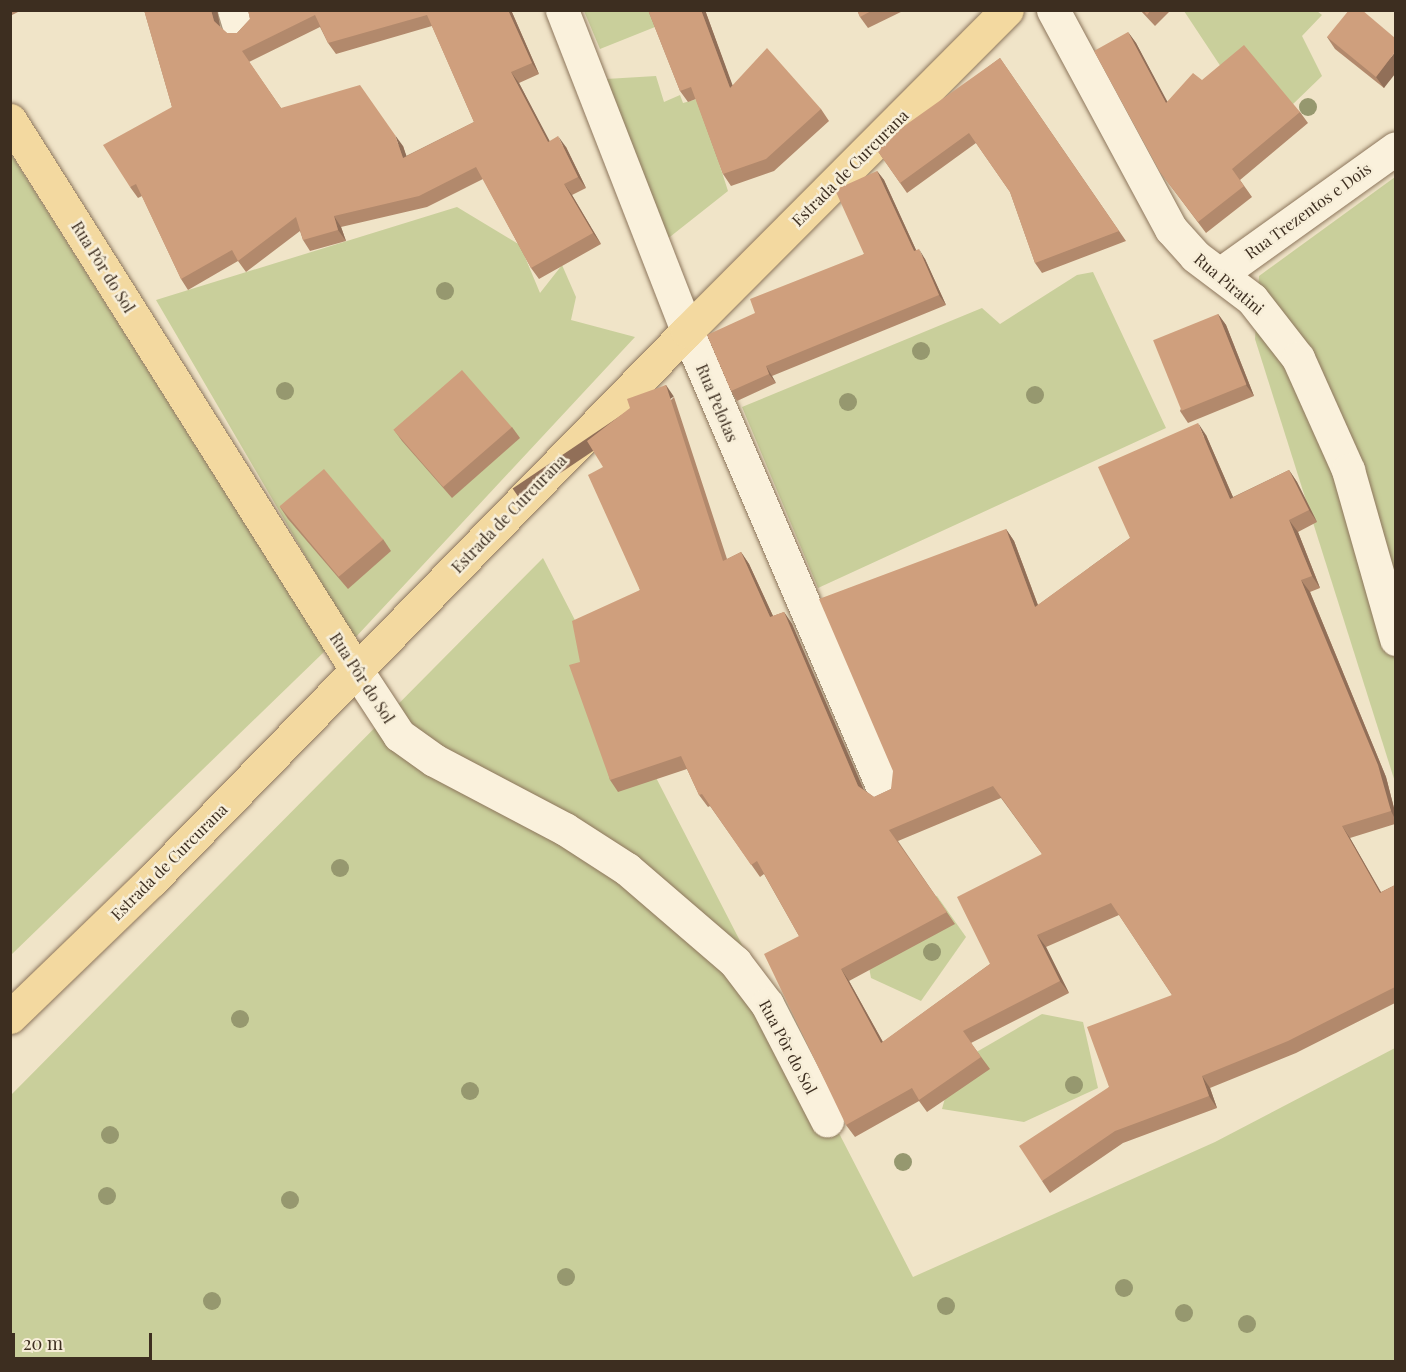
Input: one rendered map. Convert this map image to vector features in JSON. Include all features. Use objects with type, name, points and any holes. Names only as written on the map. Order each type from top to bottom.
[{"type":"main road","name":"Estrada de Curcurana","points":[[10,1017],[151,881],[687,331],[1007,10]]},
{"type":"main road","name":"Rua Pôr do Sol","points":[[10,120],[357,671]]},
{"type":"street","name":"Rua Pelotas","points":[[562,10],[687,331],[884,790]]},
{"type":"street","name":"Rua Piratini","points":[[1053,10],[1171,229],[1194,256],[1221,274],[1264,312],[1298,358],[1348,470],[1395,639]]},
{"type":"street","name":"Rua Trezentos e Dois","points":[[1221,274],[1395,148]]},
{"type":"street","name":"Rua Pôr do Sol","points":[[357,671],[399,735],[434,760],[565,829],[627,869],[735,962],[767,1004],[827,1120]]},
{"type":"green space","points":[[584,11],[695,11],[600,49]]},
{"type":"green space","points":[[1184,11],[1317,11],[1322,15],[1302,36],[1322,76],[1264,132]]},
{"type":"green space","points":[[656,76],[664,102],[680,95],[683,103],[730,90],[703,113],[728,191],[666,240],[606,79]]},
{"type":"green space","points":[[11,154],[325,651],[10,955]]},
{"type":"green space","points":[[1395,177],[1395,782],[1255,339],[1259,276]]},
{"type":"green space","points":[[457,207],[520,245],[540,293],[562,265],[576,297],[571,320],[635,337],[354,639],[156,300]]},
{"type":"green space","points":[[1093,272],[1166,428],[818,588],[742,407],[982,308],[1000,324],[1077,275]]},
{"type":"green space","points":[[543,558],[913,1277],[1215,1142],[1395,1048],[1395,1361],[11,1361],[11,1095]]},
{"type":"green space","points":[[937,896],[966,937],[921,1001],[871,978],[860,918]]},
{"type":"green space","points":[[1042,1014],[1083,1022],[1098,1088],[1024,1122],[942,1109],[954,1065]]},
{"type":"building","points":[[144,10],[211,10],[214,21],[227,33],[237,33],[250,19],[248,10],[508,10],[532,63],[511,72],[548,142],[558,136],[578,177],[564,184],[593,233],[531,268],[476,167],[419,196],[334,216],[338,230],[303,240],[296,217],[238,261],[232,250],[181,279],[136,184],[130,187],[103,145],[172,107]],"holes":[[[315,15],[328,43],[427,15],[474,122],[403,158],[395,135],[360,85],[281,108],[242,51]]]},
{"type":"building","points":[[648,10],[701,10],[730,88],[767,48],[821,109],[766,159],[723,174],[691,87],[680,91]]},
{"type":"building","points":[[857,10],[873,10],[860,17]]},
{"type":"building","points":[[1349,10],[1362,10],[1395,38],[1395,52],[1376,77],[1327,37]]},
{"type":"building","points":[[1128,32],[1166,103],[1193,73],[1202,80],[1244,45],[1300,112],[1232,169],[1244,186],[1198,222],[1160,172],[1094,51]]},
{"type":"building","points":[[1000,58],[1119,231],[1035,263],[1010,192],[969,133],[900,183],[877,150],[893,134]]},
{"type":"building","points":[[877,171],[914,251],[919,249],[939,295],[766,366],[769,374],[731,391],[707,335],[755,313],[750,299],[864,254],[836,192],[839,188]]},
{"type":"building","points":[[1218,314],[1246,384],[1182,411],[1153,340]]},
{"type":"building","points":[[462,370],[512,427],[443,487],[393,430]]},
{"type":"building","points":[[666,385],[723,561],[741,552],[770,617],[784,612],[858,786],[874,797],[891,789],[893,771],[819,599],[1006,529],[1035,607],[1130,538],[1098,467],[1198,423],[1230,499],[1289,470],[1309,510],[1289,520],[1312,576],[1301,580],[1378,765],[1391,811],[1342,826],[1380,893],[1395,885],[1395,987],[1288,1041],[1202,1076],[1209,1096],[1115,1131],[1042,1181],[1019,1146],[1109,1087],[1087,1027],[1172,995],[1111,903],[1037,935],[1060,981],[963,1031],[981,1057],[919,1100],[912,1088],[846,1125],[764,954],[799,936],[757,861],[751,865],[702,794],[699,795],[681,756],[610,780],[569,665],[580,662],[572,621],[640,590],[588,475],[603,467],[587,441],[630,408],[627,399]],"holes":[[[993,786],[1042,854],[957,897],[990,964],[881,1043],[841,969],[947,912],[889,830]]]},
{"type":"building","points":[[324,469],[383,539],[339,577],[280,506]]}]
